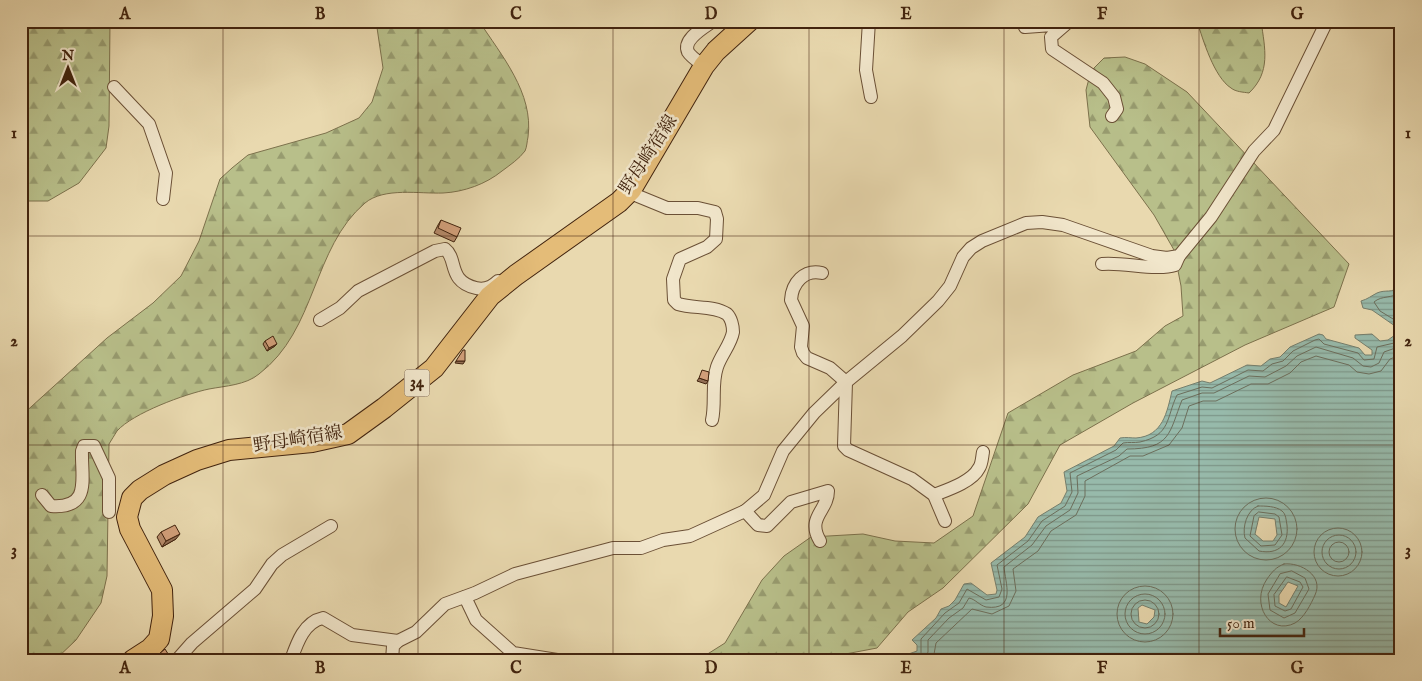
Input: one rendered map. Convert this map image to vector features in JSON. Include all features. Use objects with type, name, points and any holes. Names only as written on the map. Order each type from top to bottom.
[{"type":"main road","name":"野母崎宿線","points":[[112,512],[140,490],[164,475],[197,460],[230,450],[312,442],[348,434],[391,403],[434,368],[490,296],[512,278],[619,202],[647,166],[704,66],[716,51],[749,21]]},
{"type":"main road","points":[[112,512],[130,529],[158,581],[163,598],[163,623],[158,639],[150,649],[134,660]]},
{"type":"street","points":[[704,66],[688,52],[688,47],[692,37],[712,21]]},
{"type":"street","points":[[870,21],[866,70],[871,97]]},
{"type":"street","points":[[1022,21],[1025,27],[1066,24],[1066,28],[1051,37],[1052,49],[1109,89],[1117,109],[1112,116]]},
{"type":"street","points":[[1102,264],[1123,263],[1168,268],[1175,265],[1179,256],[1211,217],[1254,152],[1274,130],[1327,21]]},
{"type":"street","points":[[114,87],[149,124],[166,173],[163,199]]},
{"type":"street","points":[[628,192],[667,208],[698,208],[715,212],[717,219],[716,239],[707,247],[680,259],[673,279],[674,300],[678,304],[715,310],[727,315],[732,322],[731,339],[717,366],[713,390],[715,408],[712,420]]},
{"type":"street","points":[[392,660],[393,646],[398,641],[416,632],[445,604],[465,597],[514,574],[581,555],[613,548],[641,548],[663,540],[703,532],[745,511],[764,494],[783,451],[814,413],[846,382],[902,336],[938,301],[971,248],[1010,229],[1042,222],[1063,225],[1152,256],[1167,258],[1179,256]]},
{"type":"street","points":[[320,320],[340,308],[358,291],[435,251],[445,249],[450,253],[456,275],[470,287],[486,288],[507,275],[512,278]]},
{"type":"street","points":[[822,273],[808,272],[796,284],[792,293],[791,300],[803,326],[801,347],[807,358],[830,368],[846,382]]},
{"type":"street","points":[[846,382],[844,446],[848,450],[912,479],[934,495],[945,521]]},
{"type":"street","points":[[42,495],[51,506],[66,506],[76,501],[83,488],[82,451],[84,446],[94,446],[109,478],[112,512]]},
{"type":"street","points":[[934,495],[964,481],[977,472],[980,467],[982,452]]},
{"type":"street","points":[[745,511],[758,525],[767,526],[791,502],[828,491],[827,498],[814,525],[814,532],[820,541]]},
{"type":"street","points":[[177,660],[192,643],[255,589],[272,564],[282,555],[331,526]]},
{"type":"street","points":[[465,597],[476,620],[513,653],[557,660]]},
{"type":"street","points":[[291,660],[307,627],[314,620],[323,618],[352,635],[398,641]]},
{"type":"green space","points":[[21,21],[110,21],[109,126],[106,148],[79,183],[48,201],[21,201]]},
{"type":"green space","points":[[376,21],[479,21],[506,61],[521,90],[529,121],[525,151],[496,176],[467,189],[443,193],[392,193],[373,198],[365,203],[348,221],[334,243],[293,335],[278,356],[259,374],[242,383],[209,389],[160,405],[125,424],[117,431],[109,444],[107,576],[101,603],[76,640],[55,660],[21,660],[21,416],[107,338],[153,303],[181,276],[199,241],[220,179],[232,168],[248,155],[326,133],[359,118],[372,102],[383,68]]},
{"type":"green space","points":[[1197,21],[1261,21],[1265,51],[1264,68],[1261,77],[1249,93],[1233,89],[1219,76],[1202,38]]},
{"type":"green space","points":[[1125,57],[1145,64],[1187,92],[1349,264],[1334,307],[1245,345],[1133,403],[1060,445],[1028,504],[943,588],[908,612],[877,648],[814,660],[698,660],[725,643],[762,580],[784,556],[811,537],[863,534],[895,541],[934,543],[973,516],[1008,413],[1073,375],[1136,351],[1165,326],[1183,316],[1181,286],[1174,250],[1154,215],[1090,127],[1086,90],[1091,71],[1104,58]]},
{"type":"water","points":[[1401,286],[1401,660],[881,660],[882,658],[903,656],[917,651],[917,645],[912,640],[936,618],[941,609],[949,606],[955,600],[964,584],[971,583],[987,595],[996,594],[997,590],[991,563],[1025,537],[1038,517],[1061,503],[1067,491],[1064,472],[1114,446],[1120,438],[1136,438],[1152,433],[1158,428],[1166,415],[1172,391],[1202,381],[1210,383],[1247,365],[1261,366],[1270,359],[1280,357],[1290,347],[1319,334],[1323,335],[1326,339],[1359,348],[1365,355],[1372,355],[1372,350],[1355,338],[1355,335],[1372,334],[1380,341],[1388,340],[1395,335],[1395,326],[1372,310],[1363,308],[1361,301],[1377,293]],"holes":[[[1259,517],[1275,519],[1277,535],[1273,541],[1263,541],[1255,534]],[[1288,582],[1298,586],[1286,607],[1279,603],[1279,595]],[[1142,605],[1155,610],[1154,617],[1147,624],[1139,622],[1138,608]]]},
{"type":"building","points":[[441,220],[461,228],[457,237],[438,228]]},
{"type":"building","points":[[273,336],[277,344],[269,348],[265,341]]},
{"type":"building","points":[[463,350],[465,350],[465,361],[456,361]]},
{"type":"building","points":[[702,370],[709,372],[708,381],[699,378]]},
{"type":"building","points":[[175,525],[180,534],[166,541],[161,532]]},
{"type":"building","points":[[165,649],[170,657],[160,660],[158,655]]}]
